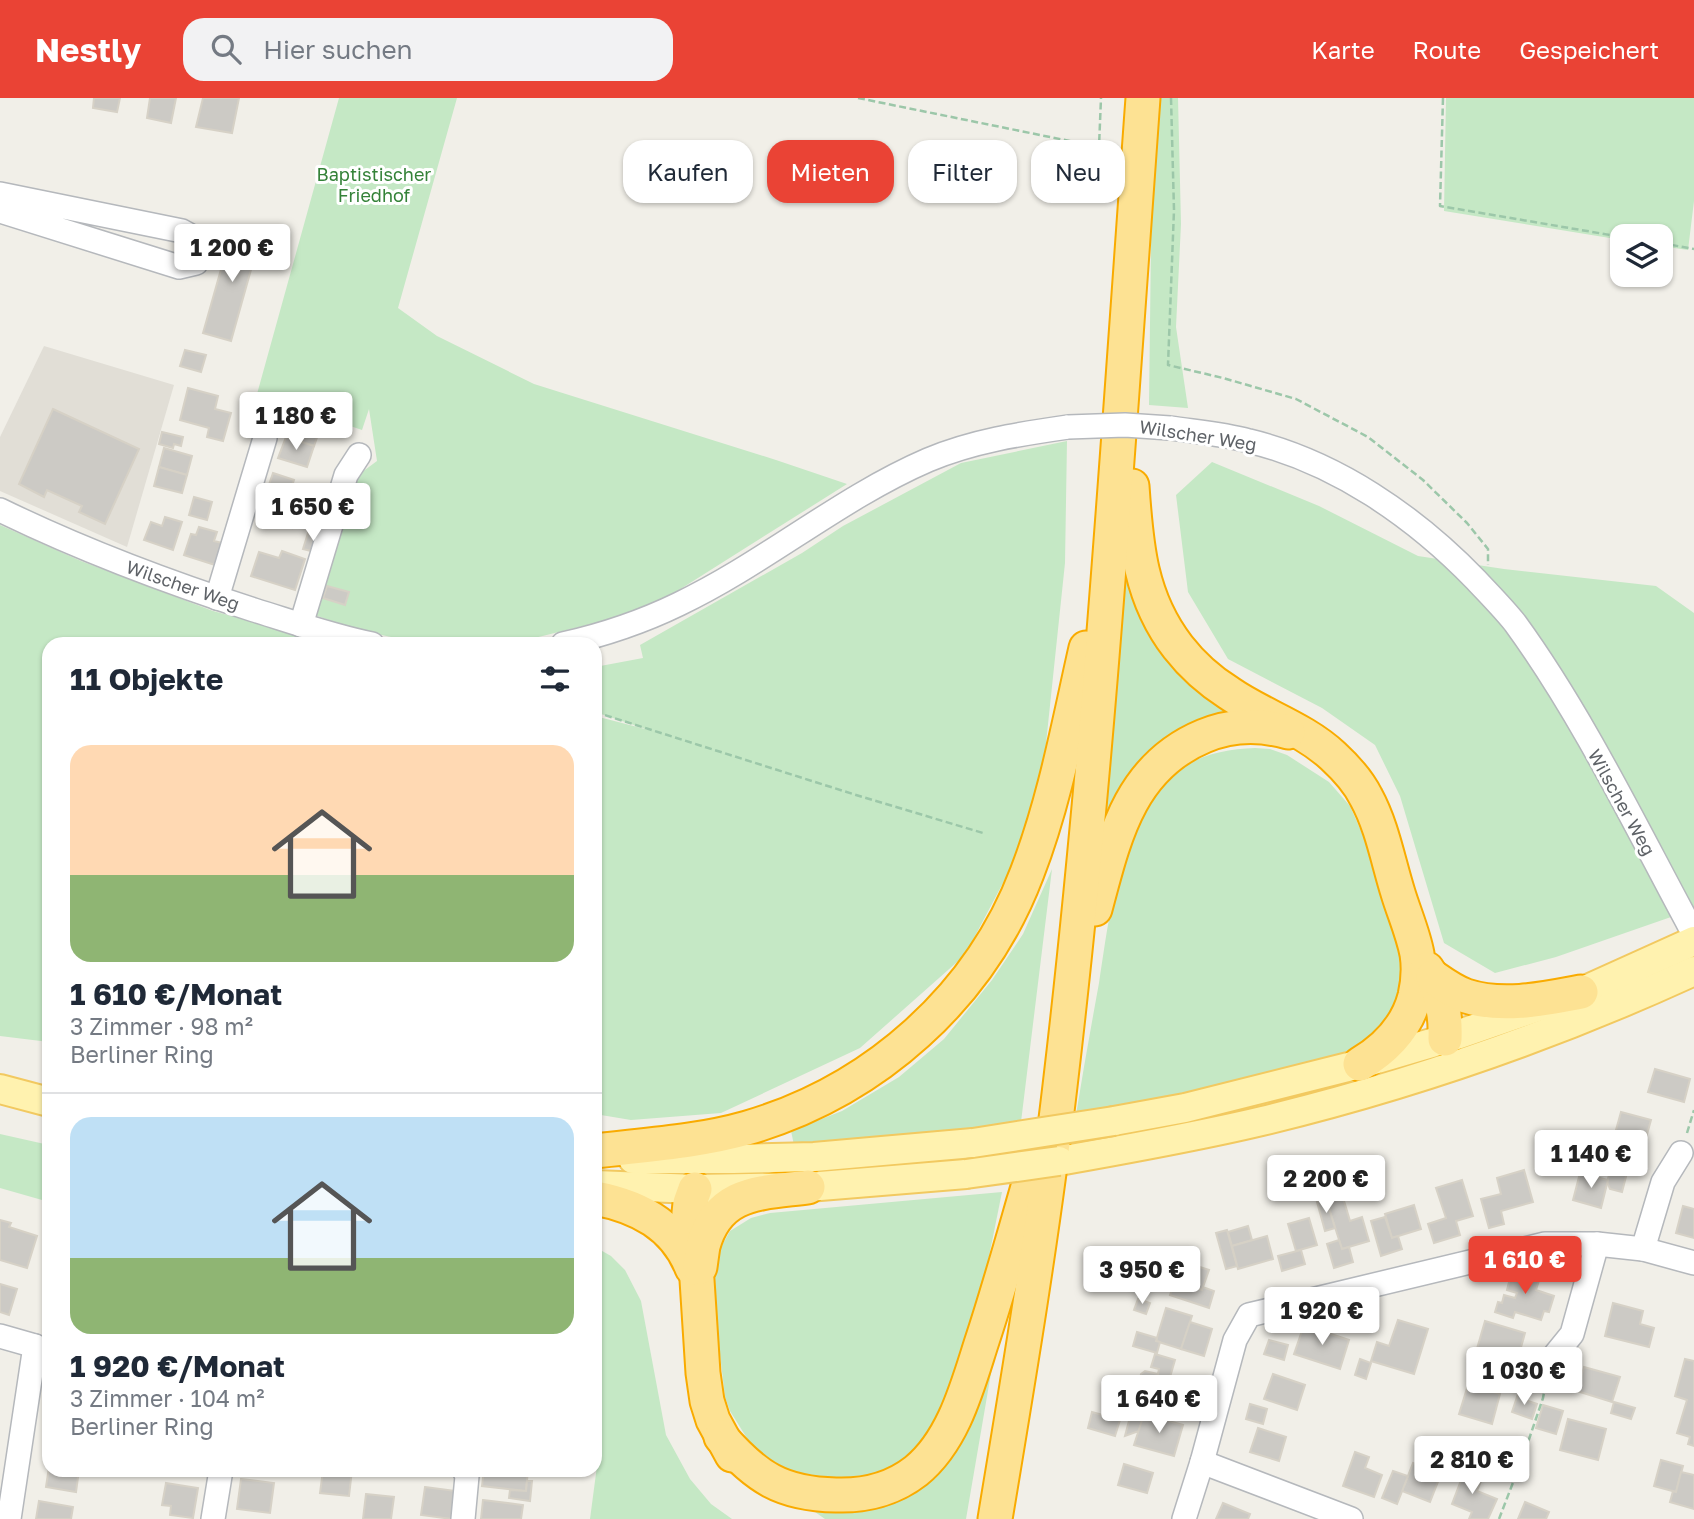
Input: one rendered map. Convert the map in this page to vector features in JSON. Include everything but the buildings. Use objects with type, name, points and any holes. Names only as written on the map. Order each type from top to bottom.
[{"type":"highway","points":[[977,1519],[1030,1180],[1063,898],[1086,648],[1125,98]]},
{"type":"highway","points":[[995,1519],[1049,1169],[1069,1010],[1103,649],[1143,98]]},
{"type":"highway","points":[[1124,380],[1139,559],[1153,606],[1178,646],[1210,680],[1229,694],[1315,742],[1356,780],[1376,821],[1422,970],[1429,1031],[1441,1043]]},
{"type":"highway","points":[[602,1150],[691,1140],[746,1129],[799,1110],[859,1078],[895,1053],[937,1015],[981,961],[1003,925],[1027,874],[1049,805],[1086,648]]},
{"type":"highway","points":[[1069,1010],[1117,833],[1136,793],[1155,768],[1169,755],[1189,743],[1233,728],[1277,729],[1315,742]]},
{"type":"highway","points":[[1422,970],[1466,996],[1486,1000],[1530,1001],[1581,992]]},
{"type":"highway","points":[[1360,1064],[1386,1046],[1401,1029],[1416,994],[1422,970]]},
{"type":"highway","points":[[722,1437],[756,1473],[794,1491],[816,1495],[860,1495],[897,1483],[916,1471],[951,1427],[967,1387],[1030,1180]]},
{"type":"highway","points":[[697,1280],[710,1229],[717,1216],[729,1205],[748,1195],[808,1187]]},
{"type":"highway","points":[[695,1189],[689,1213],[697,1280],[703,1373],[713,1420],[741,1468],[770,1493],[813,1519]]},
{"type":"highway","points":[[602,1200],[630,1206],[648,1215],[671,1234],[690,1262],[697,1280]]},
{"type":"main road","points":[[602,1157],[814,1157],[973,1143],[1185,1108],[1441,1043],[1690,952]]},
{"type":"main road","points":[[602,1185],[695,1189],[808,1187],[966,1174],[1185,1138],[1339,1101],[1474,1060],[1558,1029],[1690,952]]},
{"type":"main road","points":[[1441,1043],[1451,1054],[1474,1060]]},
{"type":"main road","points":[[1415,1079],[1435,1060],[1441,1043]]},
{"type":"main road","points":[[0,1082],[42,1091]]},
{"type":"main road","points":[[0,1089],[42,1100]]},
{"type":"main road","points":[[695,1189],[705,1174],[718,1164],[733,1159]]},
{"type":"street","points":[[0,194],[182,231],[200,241],[196,263],[179,267],[0,211]]},
{"type":"street","name":"Wilscher Weg","points":[[590,637],[614,631],[681,603],[871,489],[929,460],[989,440],[1068,427],[1125,425],[1171,428],[1250,441],[1326,469],[1396,510],[1459,562],[1513,622],[1542,662],[1600,760],[1690,952]]},
{"type":"street","points":[[217,598],[265,438]]},
{"type":"street","points":[[301,625],[346,475],[359,455]]},
{"type":"street","name":"Wilscher Weg","points":[[0,510],[104,557],[217,598],[346,637]]},
{"type":"street","points":[[1643,1250],[1663,1182],[1681,1153]]},
{"type":"street","points":[[1184,1519],[1235,1340],[1250,1315],[1545,1244],[1597,1244],[1643,1250],[1694,1262]]},
{"type":"street","points":[[1546,1366],[1572,1334],[1597,1244]]},
{"type":"street","points":[[0,1336],[42,1339],[9,1519]]},
{"type":"street","points":[[1202,1462],[1351,1519]]},
{"type":"street","points":[[214,1519],[220,1477]]},
{"type":"street","points":[[463,1519],[467,1477]]},
{"type":"path","points":[[858,98],[1099,148],[1101,98]]},
{"type":"path","points":[[1171,98],[1174,209],[1168,365],[1223,377],[1296,399],[1368,437],[1423,480],[1467,523],[1488,550],[1488,568]]},
{"type":"path","points":[[1443,98],[1440,206],[1610,235]]},
{"type":"path","points":[[1673,245],[1694,249]]},
{"type":"path","points":[[602,714],[983,833]]},
{"type":"path","points":[[1681,1153],[1694,1110]]},
{"type":"path","points":[[1499,1519],[1543,1398],[1546,1366]]},
{"type":"shaded area","points":[[44,346],[174,385],[127,547],[0,491],[0,437]]},
{"type":"green space","name":"Baptistischer Friedhof","points":[[339,98],[457,98],[398,308],[437,336],[534,384],[847,484],[671,595],[624,616],[538,637],[391,637],[354,629],[312,614],[350,481],[377,461],[369,409],[362,430],[257,394]]},
{"type":"green space","points":[[1152,98],[1178,98],[1181,224],[1176,327],[1188,408],[1149,405],[1151,243],[1146,194]]},
{"type":"green space","points":[[1446,98],[1694,98],[1694,201],[1688,250],[1673,248],[1673,224],[1610,224],[1610,238],[1444,211]]},
{"type":"green space","points":[[1067,441],[1065,563],[1043,772],[1023,845],[965,955],[860,1048],[721,1113],[631,1120],[602,1115],[602,718],[649,730],[602,714],[602,666],[643,658],[640,645],[802,553],[843,526],[961,463]]},
{"type":"green space","points":[[1212,462],[1319,506],[1418,556],[1504,569],[1656,586],[1694,613],[1694,909],[1556,957],[1495,973],[1444,943],[1400,796],[1375,745],[1322,708],[1228,659],[1188,592],[1176,495]]},
{"type":"green space","points":[[1124,497],[1137,589],[1253,712],[1206,727],[1101,858]]},
{"type":"green space","points":[[0,525],[81,561],[213,611],[308,637],[42,637],[42,1041],[0,1036]]},
{"type":"green space","points":[[1255,748],[1270,749],[1287,755],[1329,782],[1350,806],[1369,849],[1391,920],[1408,981],[1407,996],[1362,1051],[1198,1094],[1076,1115],[1109,918],[1125,854],[1133,834],[1154,793],[1177,771],[1214,754]]},
{"type":"green space","points":[[1052,869],[1021,1122],[914,1136],[794,1145],[791,1131],[842,1111],[899,1077],[944,1039],[992,980],[1023,934]]},
{"type":"green space","points":[[0,1134],[42,1143],[42,1200],[0,1188]]},
{"type":"green space","points":[[1002,1192],[977,1316],[950,1407],[908,1467],[831,1487],[773,1468],[750,1443],[730,1411],[725,1397],[716,1320],[715,1273],[721,1247],[730,1231],[751,1218],[770,1213]]},
{"type":"green space","points":[[602,1251],[625,1270],[641,1301],[666,1435],[690,1479],[711,1504],[732,1519],[590,1519],[596,1477],[602,1477]]},
{"type":"green space","points":[[996,1344],[966,1519],[825,1519],[808,1507],[895,1501]]}]
